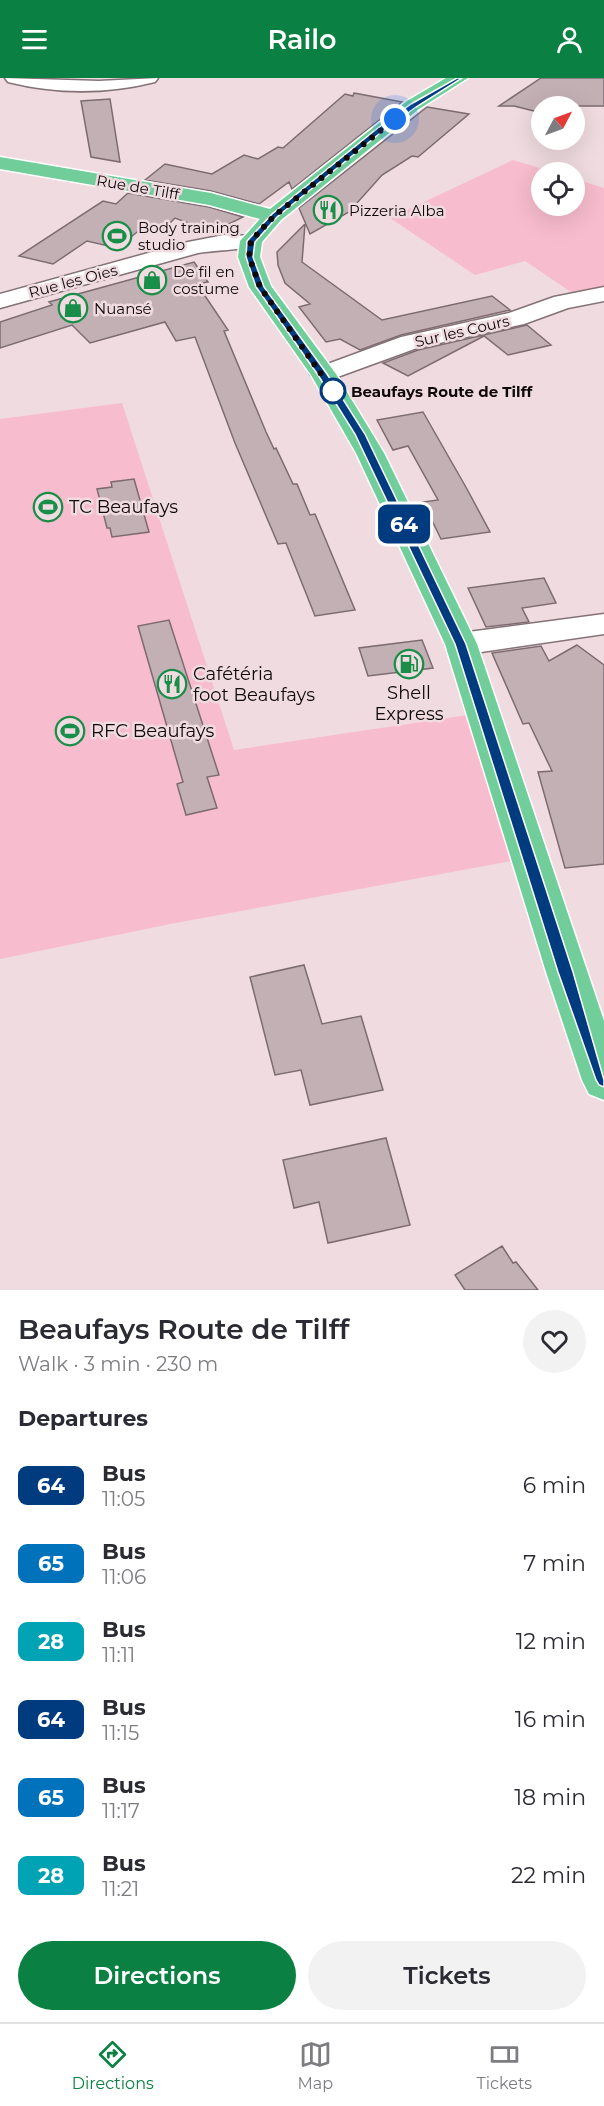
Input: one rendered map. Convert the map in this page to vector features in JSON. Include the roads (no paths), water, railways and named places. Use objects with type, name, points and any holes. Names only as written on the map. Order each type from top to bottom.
[{"type":"main road","points":[[459,78],[413,105],[376,132],[274,216],[251,241],[249,257],[260,287],[323,374],[370,453],[461,644],[566,972],[604,1080]]},
{"type":"main road","name":"Rue de Tilff","points":[[0,163],[211,199],[274,216]]},
{"type":"street","points":[[14,78],[95,87],[137,82],[149,78]]},
{"type":"street","name":"Rue les Oies","points":[[0,301],[196,247],[224,242],[251,241]]},
{"type":"street","name":"Sur les Cours","points":[[323,374],[410,342],[516,319],[562,302],[604,294]]},
{"type":"street","points":[[461,644],[604,624]]},
{"type":"place","name":"Pizzeria Alba","points":[[328,210]]},
{"type":"place","name":"Body training studio","points":[[117,236]]},
{"type":"place","name":"De fil en costume","points":[[152,280]]},
{"type":"place","name":"Nuansé","points":[[73,308]]},
{"type":"place","name":"Beaufays Route de Tilff","points":[[333,391]]},
{"type":"place","name":"TC Beaufays","points":[[48,507]]},
{"type":"place","name":"Shell Express","points":[[409,664]]},
{"type":"place","name":"Cafétéria foot Beaufays","points":[[172,684]]},
{"type":"place","name":"RFC Beaufays","points":[[70,731]]}]
